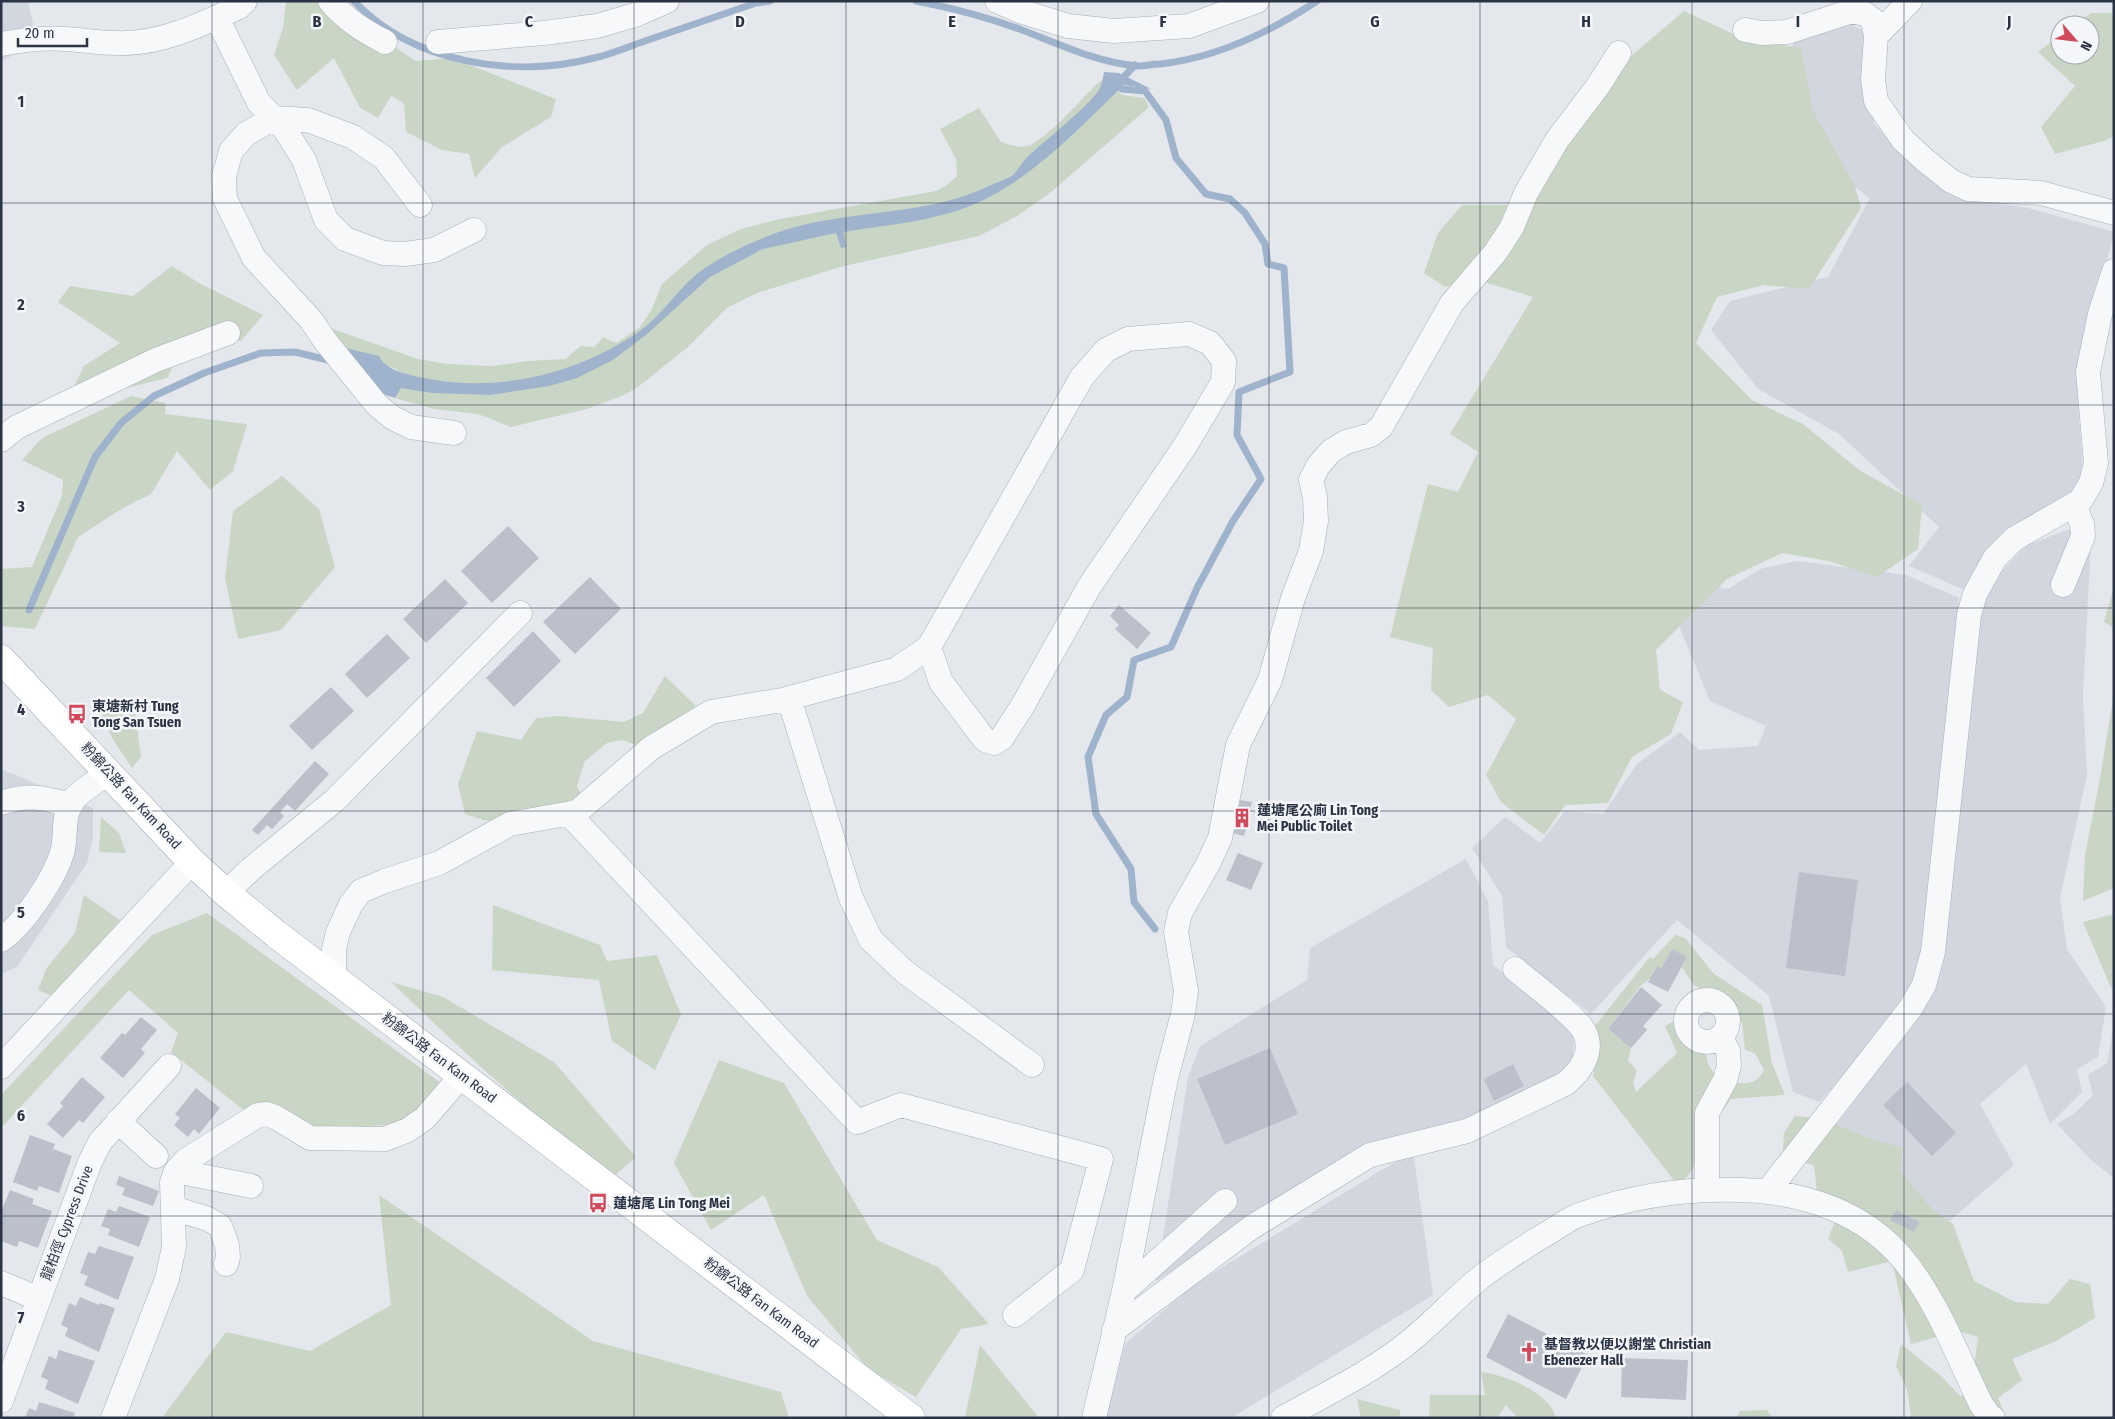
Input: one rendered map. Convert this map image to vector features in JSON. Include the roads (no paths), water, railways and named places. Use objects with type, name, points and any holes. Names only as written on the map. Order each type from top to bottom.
[{"type":"main road","name":"粉錦公路 Fan Kam Road","points":[[1,659],[192,862],[226,893],[911,1418]]},
{"type":"street","points":[[1,44],[21,40],[65,38],[117,44],[146,41],[193,29],[239,7],[245,1]]},
{"type":"street","points":[[330,1],[341,14],[360,28],[385,42]]},
{"type":"street","points":[[438,42],[544,33],[597,26],[635,15],[667,1]]},
{"type":"street","points":[[997,1],[1020,11],[1068,26],[1114,31],[1189,26],[1257,1]]},
{"type":"street","points":[[1876,36],[1910,1]]},
{"type":"street","points":[[1745,30],[1762,33],[1787,32],[1852,11],[1865,14],[1873,20],[1876,36],[1873,79],[1876,101],[1903,140],[1951,181],[1968,189],[2041,193],[2114,213]]},
{"type":"street","points":[[217,18],[259,103],[284,128],[304,160],[326,220],[345,239],[383,253],[405,254],[434,250],[474,230]]},
{"type":"street","points":[[1094,1418],[1124,1291],[1166,1078],[1183,1014],[1186,990],[1176,932],[1180,913],[1208,864],[1220,838],[1238,744],[1270,680],[1293,598],[1311,551],[1316,521],[1315,497],[1311,480],[1318,466],[1331,451],[1346,442],[1371,435],[1381,427],[1452,303],[1495,253],[1512,227],[1526,194],[1558,140],[1598,86],[1619,53]]},
{"type":"street","points":[[420,206],[384,158],[353,137],[308,120],[274,118],[246,134],[232,151],[224,176],[225,199],[254,258],[311,320],[326,342],[377,405],[392,418],[411,427],[454,433]]},
{"type":"street","points":[[1767,1192],[1910,1009],[1924,985],[1933,952],[1969,615],[1975,594],[1996,558],[2014,539],[2080,501],[2105,464],[2088,372],[2100,314],[2114,271]]},
{"type":"street","points":[[1,440],[17,428],[156,360],[228,333]]},
{"type":"street","points":[[334,977],[334,949],[338,932],[351,904],[361,892],[385,881],[439,863],[510,824],[570,815],[577,812],[651,748],[711,712],[789,698],[897,669],[930,647],[1082,377],[1106,350],[1128,339],[1189,334],[1210,343],[1224,361],[1223,382],[1185,446],[1089,587],[1023,705],[1002,738],[994,743],[985,740],[942,682],[930,647]]},
{"type":"street","points":[[2063,585],[2083,536],[2082,524],[2074,504]]},
{"type":"street","points":[[226,893],[251,869],[335,800],[520,613]]},
{"type":"street","points":[[789,698],[851,898],[871,940],[905,972],[1032,1065]]},
{"type":"street","points":[[1,940],[22,921],[56,870],[63,849],[68,810],[72,801],[108,772]]},
{"type":"street","points":[[1,803],[19,797],[39,797],[71,805]]},
{"type":"street","points":[[570,815],[857,1122],[901,1105],[1101,1160],[1072,1270],[1015,1315]]},
{"type":"street","points":[[1,1067],[192,862]]},
{"type":"street","points":[[1114,1330],[1252,1227],[1370,1155],[1467,1131],[1565,1084],[1578,1074],[1585,1062],[1587,1044],[1584,1032],[1570,1016],[1515,969]]},
{"type":"street","points":[[1707,1190],[1707,1113],[1725,1080],[1729,1066],[1728,1052],[1721,1037]]},
{"type":"street","name":"龍柏徑 Cypress Drive","points":[[1,1401],[90,1162],[100,1142],[169,1066]]},
{"type":"street","points":[[113,1418],[167,1279],[174,1247],[172,1182],[176,1170],[185,1161],[258,1116],[267,1114],[310,1138],[385,1138],[408,1130],[425,1118],[462,1075]]},
{"type":"street","points":[[118,1121],[156,1156]]},
{"type":"street","points":[[176,1170],[251,1186]]},
{"type":"street","points":[[1283,1418],[1398,1350],[1436,1319],[1475,1282],[1502,1261],[1580,1214],[1638,1199],[1687,1191],[1732,1189],[1767,1192],[1809,1199],[1835,1209],[1887,1242],[1902,1258],[1922,1286],[1981,1404],[1988,1414],[1994,1418]]},
{"type":"street","points":[[1124,1291],[1225,1201]]},
{"type":"street","points":[[173,1208],[208,1219],[220,1226],[227,1245],[228,1257],[226,1264]]},
{"type":"street","points":[[1,1283],[39,1299]]},
{"type":"water","points":[[1104,72],[1119,73],[1151,89],[1124,85],[1052,153],[1013,183],[970,206],[939,216],[844,232],[846,247],[841,248],[836,233],[763,249],[710,277],[646,335],[613,360],[577,378],[549,386],[491,395],[432,393],[401,388],[395,398],[372,391],[341,347],[379,356],[394,370],[430,379],[457,383],[513,381],[567,368],[618,345],[641,330],[697,274],[721,258],[763,238],[791,228],[819,222],[936,204],[964,196],[1009,177],[1014,174],[1031,153],[1091,99],[1100,88]]},
{"type":"waterway","points":[[354,1],[378,22],[405,39],[434,52],[466,61],[498,66],[531,67],[563,64],[601,56],[756,3],[770,1]]},
{"type":"waterway","points":[[916,1],[996,21],[1093,57],[1138,66],[1181,61],[1222,50],[1262,33],[1317,1]]},
{"type":"waterway","points":[[1120,81],[1135,65]]},
{"type":"waterway","points":[[1117,84],[1122,89],[1145,91],[1166,120],[1176,158],[1206,194],[1230,199],[1245,213],[1265,244],[1268,264],[1284,268],[1290,372],[1239,392],[1237,435],[1261,479],[1233,521],[1197,588],[1171,647],[1134,660],[1127,697],[1106,715],[1088,757],[1096,814],[1131,869],[1134,902],[1155,929]]},
{"type":"waterway","points":[[29,610],[95,457],[121,423],[154,396],[204,373],[261,353],[295,352],[332,361]]},
{"type":"place","name":"東塘新村 Tung Tong San Tsuen","points":[[77,714]]},
{"type":"place","name":"蓮塘尾公廁 Lin Tong Mei Public Toilet","points":[[1242,818]]},
{"type":"place","name":"蓮塘尾 Lin Tong Mei","points":[[598,1203]]},
{"type":"place","name":"基督教以便以謝堂 Christian Ebenezer Hall","points":[[1529,1352]]}]
